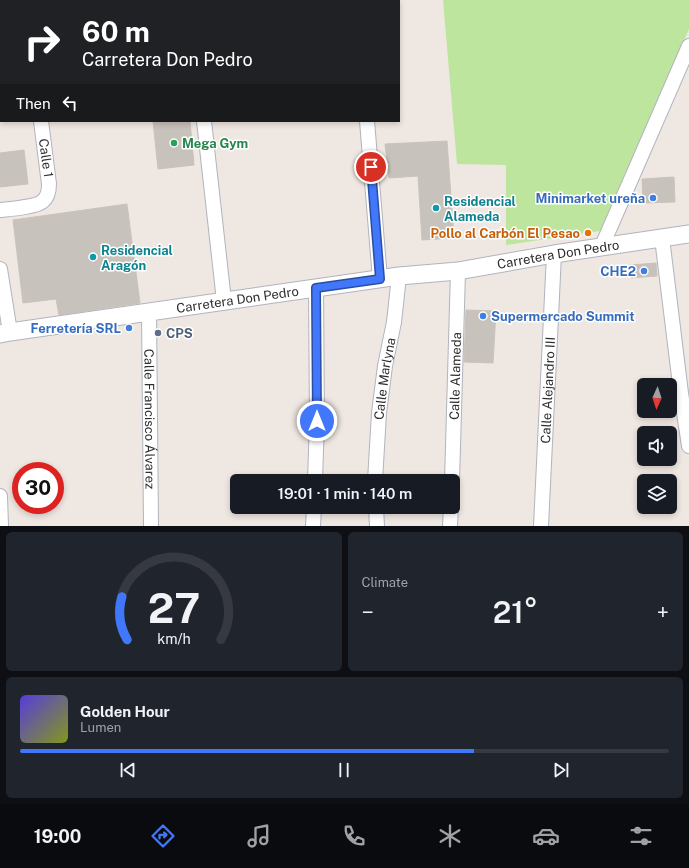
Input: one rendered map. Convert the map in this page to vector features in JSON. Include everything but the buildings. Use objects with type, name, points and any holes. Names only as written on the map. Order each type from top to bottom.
[{"type":"street","points":[[602,246],[689,46]]},
{"type":"street","name":"Calle 1","points":[[0,210],[38,205],[44,201],[48,195],[50,190],[40,122]]},
{"type":"street","points":[[204,122],[224,301]]},
{"type":"street","points":[[367,122],[380,279]]},
{"type":"street","name":"Carretera Don Pedro","points":[[5,333],[399,276],[458,271],[602,246],[689,234]]},
{"type":"street","points":[[662,238],[680,386],[689,446]]},
{"type":"street","name":"Calle Alejandro III","points":[[541,526],[554,254]]},
{"type":"street","points":[[0,269],[5,333]]},
{"type":"street","name":"Calle Alameda","points":[[452,474],[458,271]]},
{"type":"street","name":"Calle Marlyna","points":[[375,474],[379,414],[385,366],[394,322],[399,276]]},
{"type":"street","points":[[315,474],[317,421],[316,288]]},
{"type":"street","name":"Calle Francisco Álvarez","points":[[149,311],[151,526]]},
{"type":"street","points":[[0,496],[1,526]]},
{"type":"street","points":[[313,526],[314,514]]},
{"type":"street","points":[[376,514],[377,526]]},
{"type":"street","points":[[450,526],[451,514]]},
{"type":"green space","points":[[443,0],[689,0],[689,29],[600,231],[506,245],[506,165],[457,164]]},
{"type":"place","name":"Mega Gym","points":[[174,143]]},
{"type":"place","name":"Minimarket ureña","points":[[653,198]]},
{"type":"place","name":"Residencial Alameda","points":[[436,208]]},
{"type":"place","name":"Pollo al Carbón El Pesao","points":[[588,233]]},
{"type":"place","name":"Residencial Aragón","points":[[93,257]]},
{"type":"place","name":"CHE2","points":[[644,271]]},
{"type":"place","name":"Supermercado Summit","points":[[483,316]]},
{"type":"place","name":"Ferretería SRL","points":[[129,328]]},
{"type":"place","name":"CPS","points":[[158,333]]},
{"type":"route","points":[[317,421],[316,288],[380,279],[371,167]]}]
